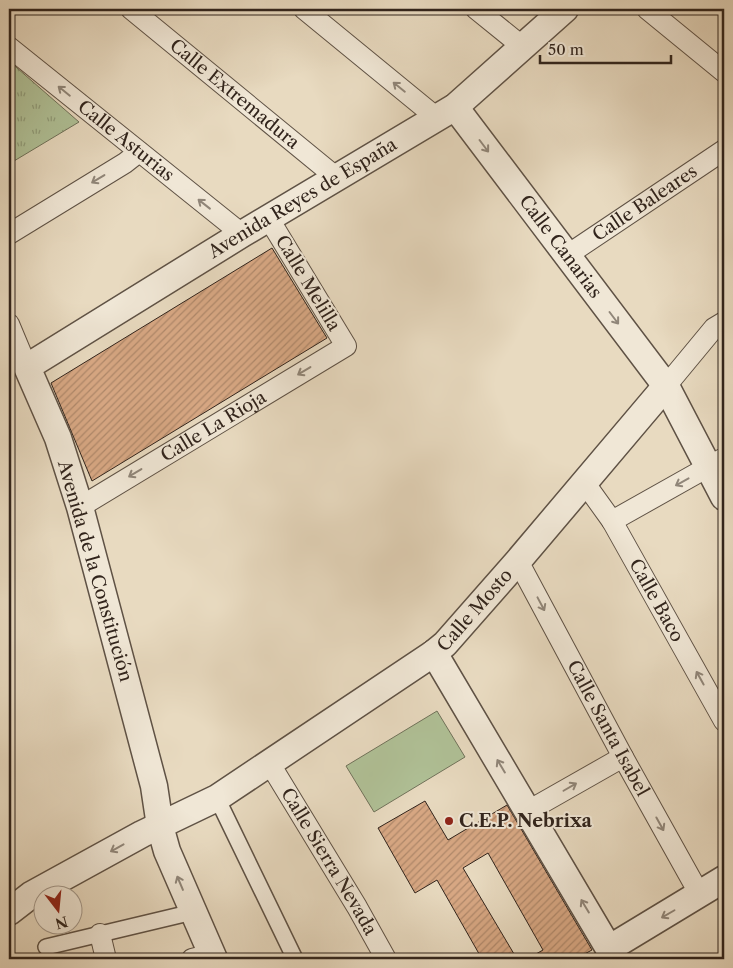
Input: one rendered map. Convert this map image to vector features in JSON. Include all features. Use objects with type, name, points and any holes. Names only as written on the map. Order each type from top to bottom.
[{"type":"street","name":"Calle Extremadura","points":[[131,9],[337,178]]},
{"type":"street","points":[[304,9],[446,113]]},
{"type":"street","points":[[476,9],[523,47]]},
{"type":"street","name":"Avenida Reyes de España","points":[[27,367],[242,234],[446,113],[565,9]]},
{"type":"street","points":[[647,9],[724,72]]},
{"type":"street","name":"Calle Asturias","points":[[9,47],[242,234]]},
{"type":"street","name":"Calle Canarias","points":[[446,113],[566,256],[666,386],[716,463],[724,497]]},
{"type":"street","name":"Calle Baleares","points":[[566,256],[724,150]]},
{"type":"street","points":[[9,234],[126,163],[139,152]]},
{"type":"street","name":"Calle Melilla","points":[[270,219],[346,346]]},
{"type":"street","name":"Calle Mosto","points":[[9,912],[31,895],[160,826],[217,798],[445,644],[518,561],[714,328],[724,322]]},
{"type":"street","name":"Avenida de la Constitución","points":[[9,324],[58,438],[80,507],[154,786],[160,826],[167,851],[193,912],[206,958]]},
{"type":"street","name":"Calle La Rioja","points":[[80,507],[346,346]]},
{"type":"street","points":[[612,521],[716,463]]},
{"type":"street","name":"Calle Baco","points":[[584,482],[612,521],[724,721]]},
{"type":"street","name":"Calle Santa Isabel","points":[[518,561],[623,757],[700,895]]},
{"type":"street","points":[[434,653],[613,954],[724,879]]},
{"type":"street","points":[[528,811],[623,757]]},
{"type":"street","name":"Calle Sierra Nevada","points":[[270,764],[357,907],[386,959]]},
{"type":"street","points":[[217,798],[295,959]]},
{"type":"street","points":[[46,947],[193,912]]},
{"type":"street","points":[[100,934],[106,959]]},
{"type":"green space","points":[[9,61],[79,122],[9,164]]},
{"type":"green space","points":[[437,711],[465,757],[374,812],[346,766]]},
{"type":"building","points":[[272,248],[327,338],[92,481],[51,383]]},
{"type":"building","points":[[425,801],[448,840],[507,805],[592,950],[575,959],[527,959],[543,950],[488,853],[463,868],[517,959],[482,959],[437,880],[415,893],[378,828]]},
{"type":"place","name":"C.E.P. Nebrixa","points":[[449,821]]}]
